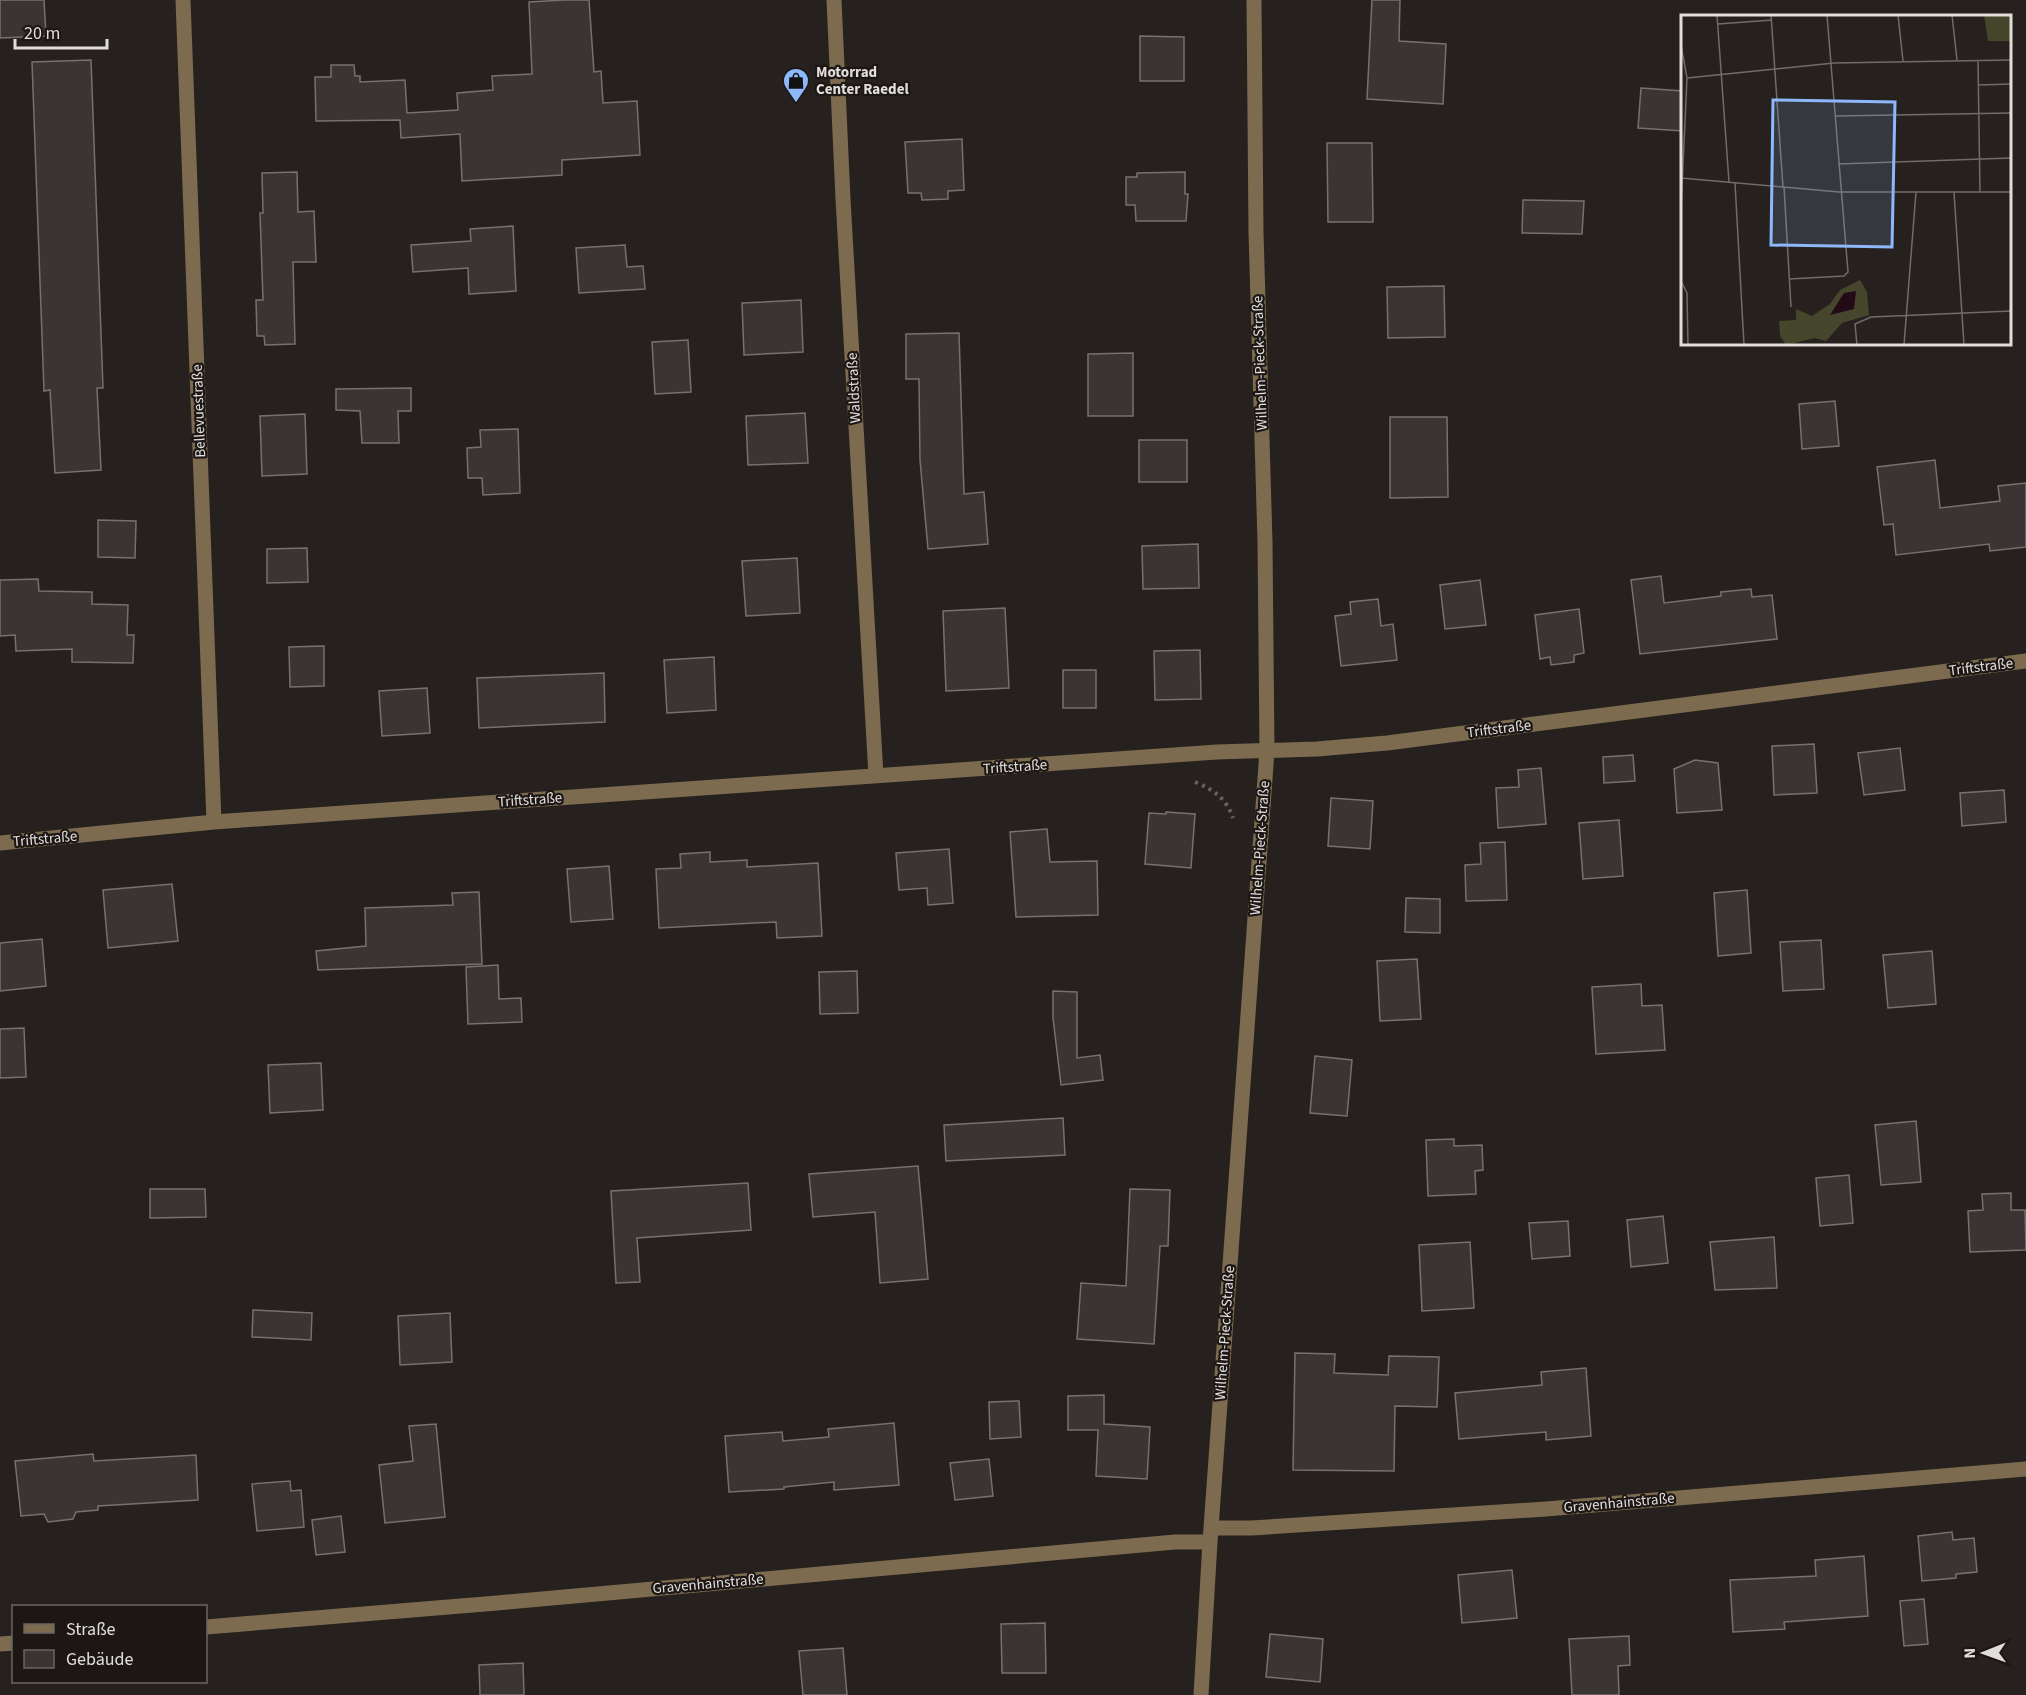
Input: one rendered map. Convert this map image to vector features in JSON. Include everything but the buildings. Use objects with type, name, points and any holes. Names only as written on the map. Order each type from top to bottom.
[{"type":"street","name":"Bellevuestraße","points":[[183,0],[214,822]]},
{"type":"street","name":"Waldstraße","points":[[834,0],[876,776]]},
{"type":"street","name":"Wilhelm-Pieck-Straße","points":[[1200,1695],[1268,751],[1265,542],[1256,232],[1254,0]]},
{"type":"street","name":"Triftstraße","points":[[0,843],[214,822],[1217,752],[1317,749],[1387,743],[2026,661]]},
{"type":"street","name":"Gravenhainstraße","points":[[207,1627],[1168,1543],[1252,1528],[1546,1509],[2026,1469]]},
{"type":"path","points":[[1195,782],[1210,788],[1221,796],[1233,818]]},
{"type":"place","name":"Motorrad Center Raedel","points":[[796,104]]}]
